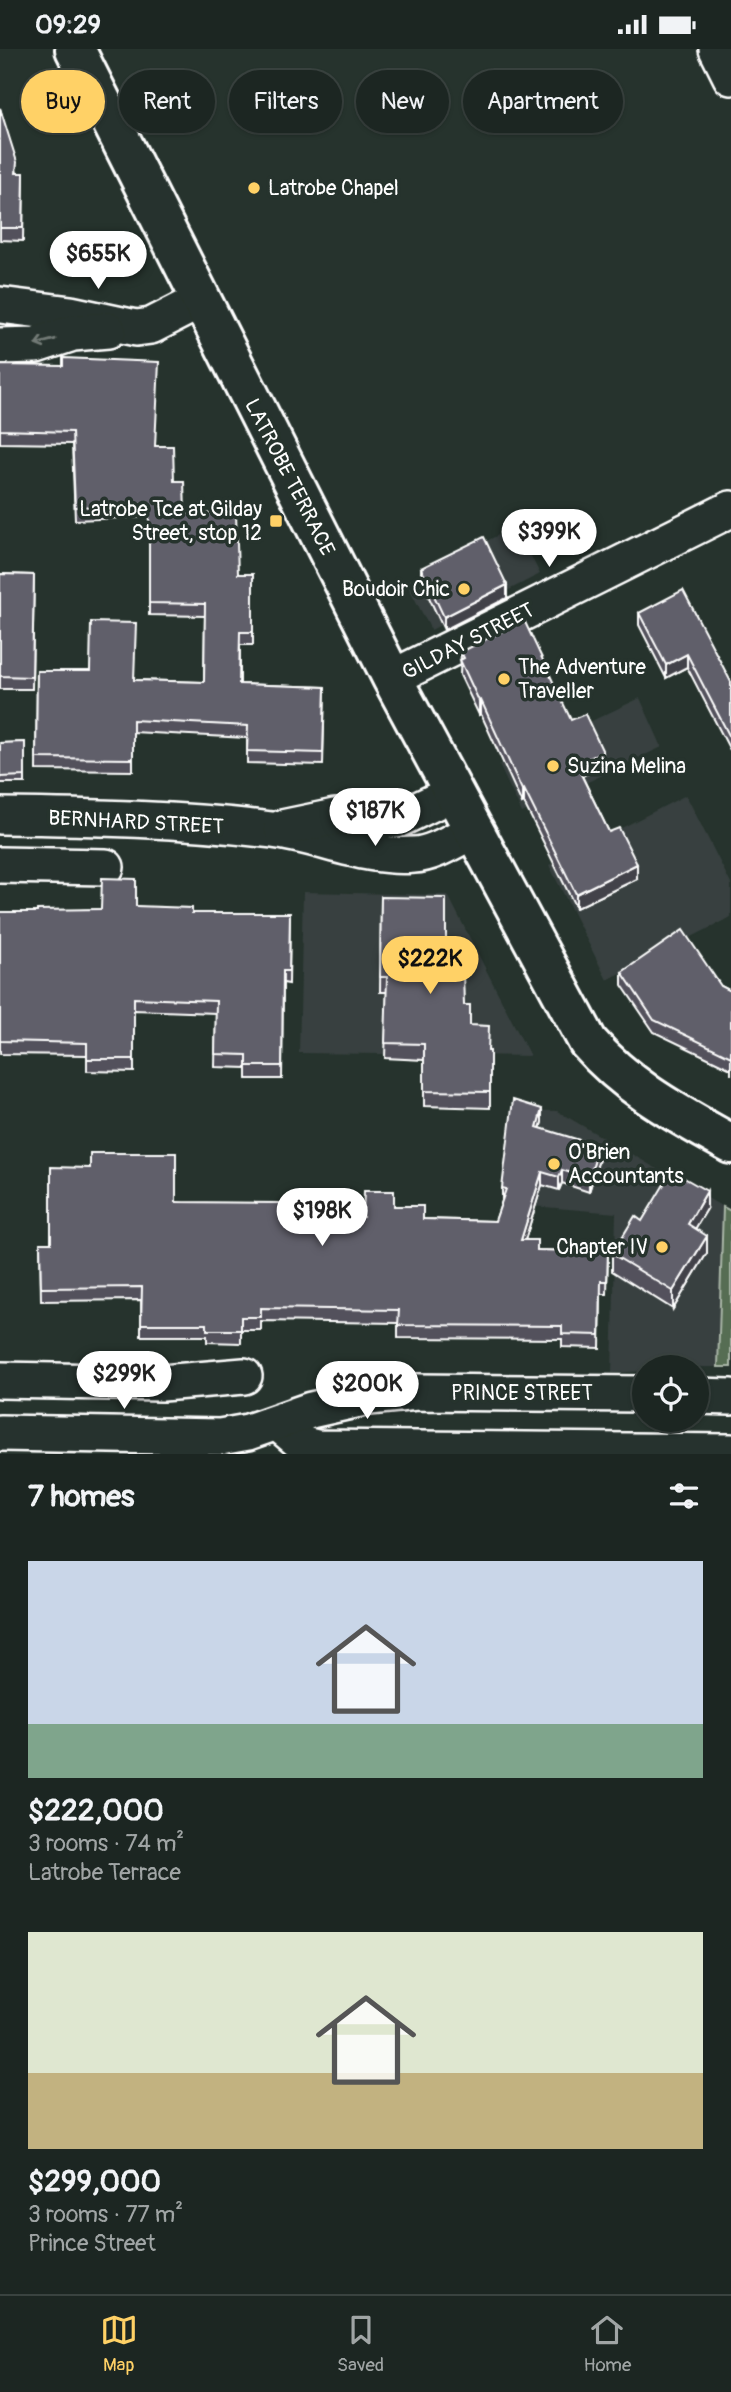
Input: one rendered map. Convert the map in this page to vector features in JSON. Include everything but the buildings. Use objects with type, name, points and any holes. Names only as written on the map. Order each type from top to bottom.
[{"type":"main road","name":"LATROBE TERRACE","points":[[75,49],[392,678],[588,1042],[611,1067],[648,1097],[731,1144]]},
{"type":"street","points":[[716,49],[731,77]]},
{"type":"street","points":[[0,346],[36,345],[81,331],[151,326],[200,301]]},
{"type":"street","points":[[0,305],[71,314],[136,328]]},
{"type":"street","name":"GILDAY STREET","points":[[392,678],[731,509]]},
{"type":"street","name":"BERNHARD STREET","points":[[272,830],[326,818],[397,820],[453,793]]},
{"type":"street","name":"BERNHARD STREET","points":[[0,816],[122,818],[272,830],[363,851],[406,856],[427,853],[473,831]]},
{"type":"street","points":[[0,865],[106,867]]},
{"type":"street","points":[[0,1380],[162,1384],[244,1376]]},
{"type":"street","name":"PRINCE STREET","points":[[0,1433],[220,1437],[248,1432],[328,1405],[369,1397],[417,1392],[632,1394]]},
{"type":"street","points":[[709,1396],[731,1397]]},
{"type":"street","points":[[278,1423],[309,1447],[445,1453],[731,1452]]},
{"type":"shaded area","points":[[516,526],[540,574],[431,630],[406,582]]},
{"type":"shaded area","points":[[640,698],[662,747],[522,813],[499,765]]},
{"type":"shaded area","points":[[686,795],[731,884],[731,917],[607,980],[549,865]]},
{"type":"shaded area","points":[[303,892],[448,895],[530,1056],[299,1053]]},
{"type":"shaded area","points":[[510,1110],[557,1111],[723,1207],[718,1367],[709,1367],[709,1355],[632,1355],[632,1372],[612,1373],[616,1213],[508,1204]]},
{"type":"green space","points":[[723,1207],[731,1211],[731,1367],[718,1367]]},
{"type":"place","name":"Latrobe Chapel","points":[[254,188]]},
{"type":"place","name":"Latrobe Tce at Gilday Street, stop 12","points":[[276,521]]},
{"type":"place","name":"Boudoir Chic","points":[[464,589]]},
{"type":"place","name":"The Adventure Traveller","points":[[504,679]]},
{"type":"place","name":"Suzina Melina","points":[[553,766]]},
{"type":"place","name":"O'Brien Accountants","points":[[554,1164]]},
{"type":"place","name":"Chapter IV","points":[[662,1247]]}]
